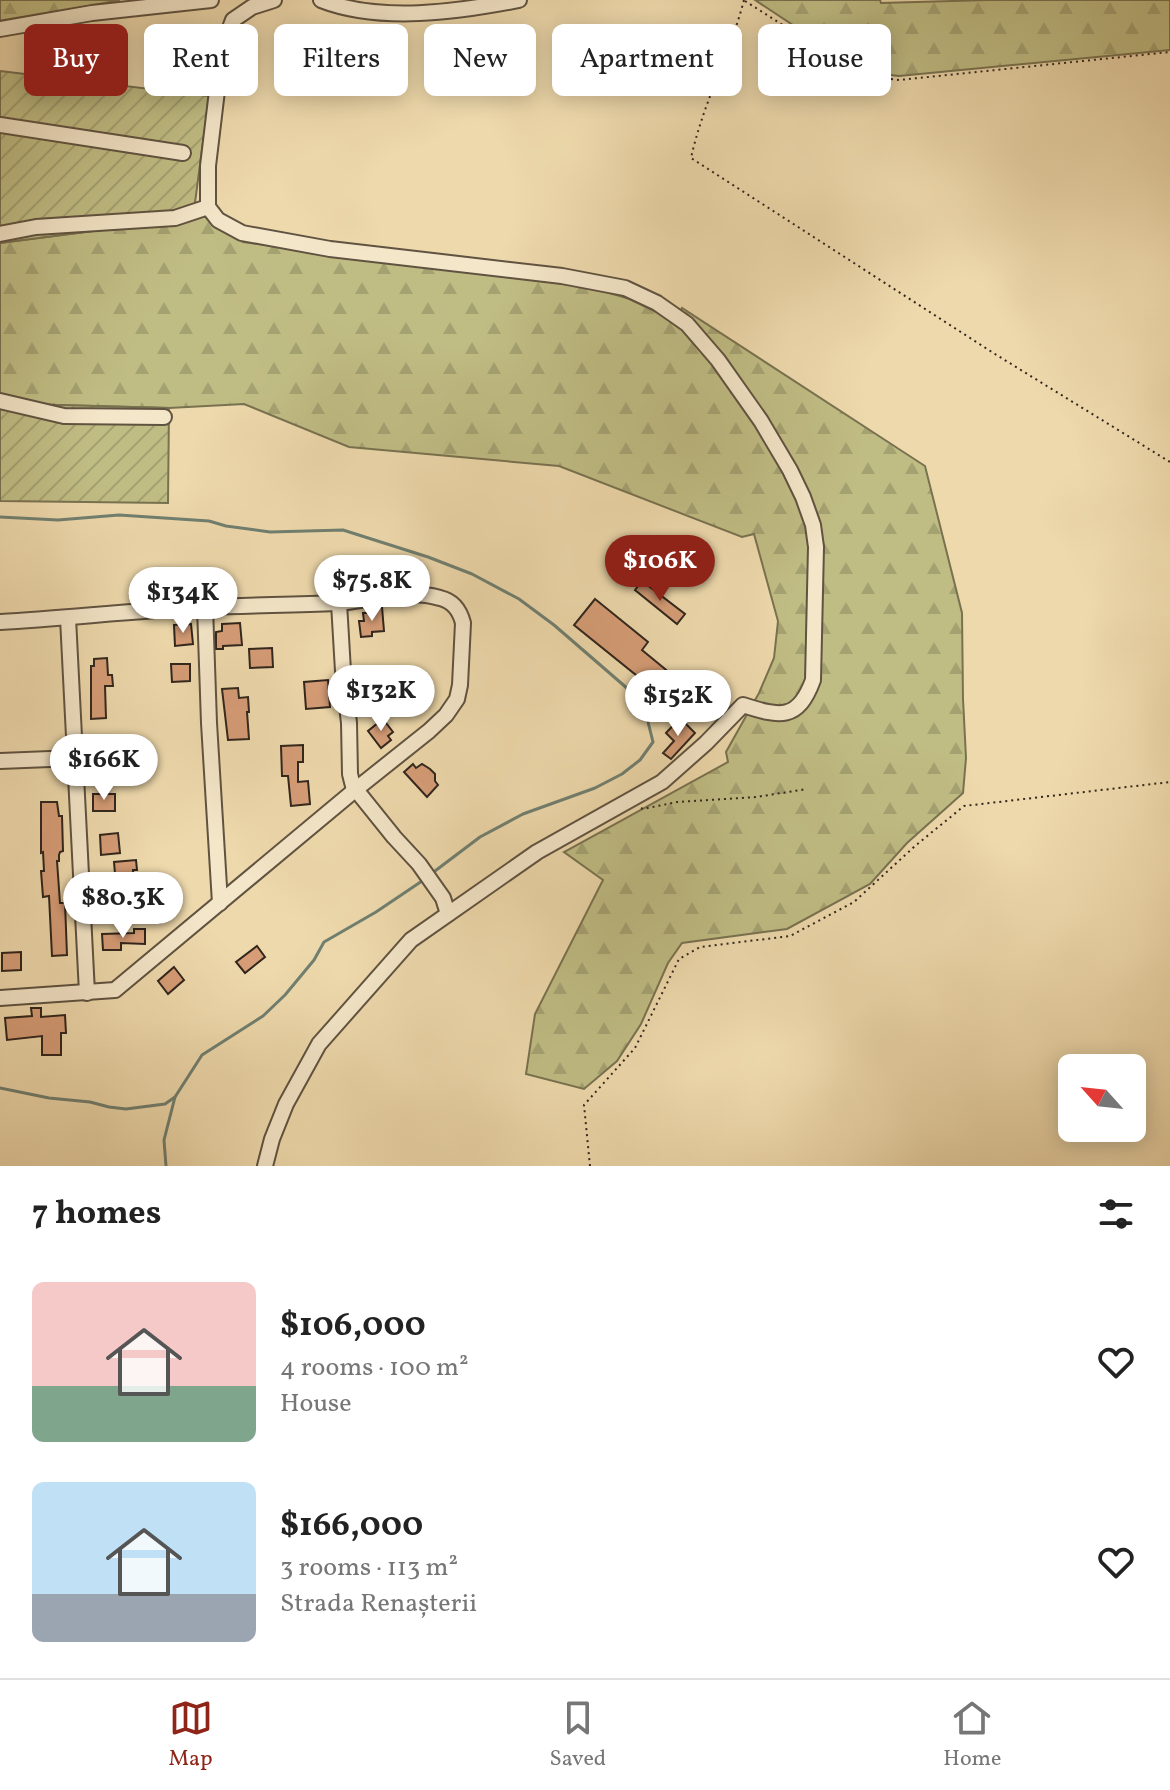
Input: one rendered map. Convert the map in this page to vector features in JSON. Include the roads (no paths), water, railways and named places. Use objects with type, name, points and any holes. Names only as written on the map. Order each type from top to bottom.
[{"type":"street","points":[[0,29],[92,13],[211,0]]},
{"type":"street","points":[[265,1166],[286,1104],[319,1044],[411,940],[537,852],[662,782],[743,705],[771,714],[784,714],[807,697],[813,680],[816,547],[813,525],[790,470],[761,421],[727,372],[687,324],[657,303],[625,288],[562,276],[330,249],[242,233],[218,220],[208,207],[208,166],[222,49],[233,20],[252,7],[274,0]]},
{"type":"street","points":[[321,0],[365,11],[407,13],[519,0]]},
{"type":"street","points":[[0,125],[183,153]]},
{"type":"street","points":[[0,234],[36,227],[175,218],[208,207]]},
{"type":"street","points":[[0,401],[64,416],[164,417]]},
{"type":"street","points":[[0,622],[205,607],[339,603],[412,594],[449,601],[461,614],[463,623],[462,667],[457,699],[446,715],[115,990],[0,998]]},
{"type":"street","points":[[339,603],[350,774],[355,790],[436,886],[448,914]]},
{"type":"street","points":[[205,607],[220,903]]},
{"type":"street","points":[[68,618],[87,993]]},
{"type":"street","points":[[0,761],[75,758]]},
{"type":"waterway","points":[[0,517],[58,520],[119,515],[209,521],[270,532],[343,530],[472,574],[519,599],[643,702],[653,742],[640,760],[595,788],[523,814],[480,837],[431,874]]},
{"type":"waterway","points":[[166,1166],[164,1140],[175,1097],[202,1055],[263,1016],[314,960],[324,942],[425,879]]},
{"type":"waterway","points":[[0,1088],[126,1109],[165,1104],[175,1097]]}]
